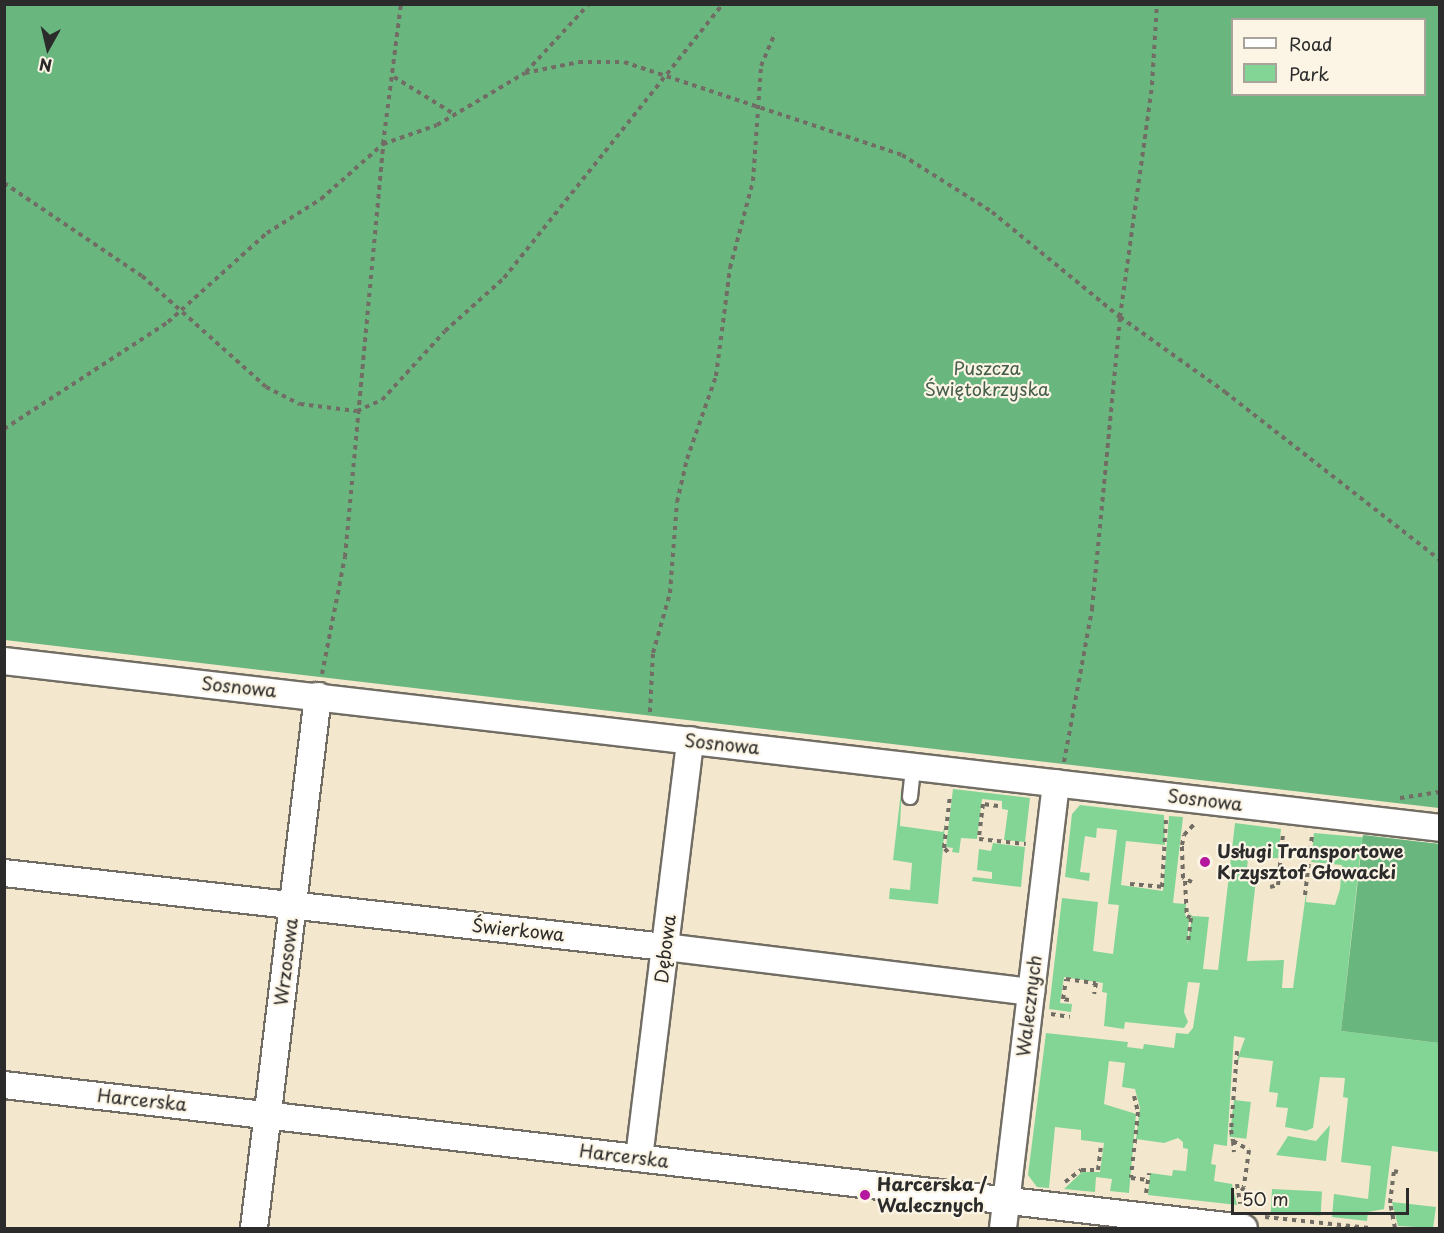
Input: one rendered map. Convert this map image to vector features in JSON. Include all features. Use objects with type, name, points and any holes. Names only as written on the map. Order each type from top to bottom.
[{"type":"street","name":"Sosnowa","points":[[4,661],[1440,828]]},
{"type":"street","name":"Wrzosowa","points":[[254,1228],[318,696]]},
{"type":"street","name":"Dębowa","points":[[639,1158],[690,740]]},
{"type":"street","name":"Walecznych","points":[[1003,1228],[1038,1003],[1056,783]]},
{"type":"street","name":"Świerkowa","points":[[4,873],[665,947],[1038,1003]]},
{"type":"street","name":"Harcerska","points":[[4,1085],[1007,1200],[1242,1221]]},
{"type":"lane","points":[[910,797],[913,766]]},
{"type":"path","points":[[318,696],[345,557],[383,144],[394,77],[401,4]]},
{"type":"path","points":[[4,429],[181,310],[267,233],[321,199],[383,144],[406,138],[454,114],[525,73],[589,4]]},
{"type":"path","points":[[4,183],[142,276],[266,387],[300,404],[357,411],[382,400],[445,331],[504,278],[723,4]]},
{"type":"path","points":[[1056,783],[1067,752],[1085,647],[1120,317],[1152,85],[1157,4]]},
{"type":"path","points":[[647,736],[653,653],[670,593],[677,502],[687,459],[716,376],[730,268],[753,181],[760,109],[761,66],[775,33]]},
{"type":"path","points":[[525,73],[579,62],[624,62],[662,78],[858,137],[902,155],[992,212],[1120,317],[1226,392],[1440,560]]},
{"type":"path","points":[[394,77],[454,114]]},
{"type":"path","points":[[948,852],[945,848],[951,789]]},
{"type":"path","points":[[998,806],[983,804],[979,839],[1030,845]]},
{"type":"path","points":[[1131,884],[1162,887],[1167,810]]},
{"type":"path","points":[[1188,944],[1191,918],[1187,916],[1183,838],[1198,813]]},
{"type":"path","points":[[1305,896],[1313,829]]},
{"type":"path","points":[[1270,887],[1278,885],[1283,838]]},
{"type":"path","points":[[1184,880],[1192,882]]},
{"type":"path","points":[[1069,1000],[1064,999],[1066,979],[1096,983],[1094,994]]},
{"type":"path","points":[[1038,1003],[1071,1017]]},
{"type":"path","points":[[1234,1152],[1231,1112],[1237,1051]]},
{"type":"path","points":[[1134,1096],[1138,1112],[1131,1178],[1148,1180]]},
{"type":"path","points":[[1233,1142],[1249,1150],[1244,1187],[1239,1195]]},
{"type":"path","points":[[1061,1186],[1080,1170],[1098,1170],[1101,1147]]},
{"type":"path","points":[[1395,1228],[1390,1203],[1394,1171],[1398,1172]]},
{"type":"path","points":[[1145,1203],[1149,1173]]},
{"type":"path","points":[[1237,1184],[1242,1221]]},
{"type":"green space","name":"Puszcza Świętokrzyska","points":[[5,4],[1439,5],[1439,808],[5,640]]},
{"type":"green space","points":[[902,783],[900,826],[943,832],[945,825],[938,904],[889,899],[890,888],[910,890],[912,863],[893,860]]},
{"type":"green space","points":[[953,789],[1030,798],[1025,842],[1004,840],[1008,810],[1002,809],[1002,801],[982,799],[977,839],[961,838],[959,853],[952,852],[953,848],[946,847]]},
{"type":"green space","points":[[1080,805],[1164,815],[1165,845],[1126,841],[1121,885],[1163,891],[1169,816],[1183,817],[1173,903],[1186,904],[1185,915],[1189,919],[1187,945],[1192,918],[1188,911],[1192,916],[1209,917],[1203,969],[1218,970],[1235,823],[1281,829],[1278,858],[1248,859],[1246,878],[1256,879],[1247,961],[1284,960],[1282,988],[1293,988],[1307,886],[1306,902],[1335,905],[1340,889],[1342,865],[1311,862],[1314,833],[1439,844],[1439,856],[1361,848],[1341,1031],[1439,1043],[1439,1152],[1392,1146],[1384,1209],[1368,1212],[1367,1221],[1332,1217],[1334,1194],[1368,1199],[1371,1166],[1341,1162],[1348,1098],[1343,1097],[1345,1078],[1320,1077],[1313,1128],[1306,1131],[1285,1127],[1288,1108],[1276,1107],[1278,1093],[1269,1092],[1273,1061],[1240,1057],[1236,1063],[1245,1038],[1234,1036],[1227,1146],[1214,1144],[1211,1164],[1216,1165],[1214,1181],[1232,1184],[1237,1205],[1148,1195],[1150,1173],[1172,1176],[1173,1170],[1186,1171],[1188,1149],[1183,1148],[1183,1142],[1178,1138],[1164,1143],[1136,1139],[1140,1108],[1135,1089],[1122,1087],[1125,1063],[1109,1061],[1104,1104],[1136,1114],[1129,1193],[1110,1191],[1112,1179],[1096,1177],[1095,1192],[1064,1189],[1082,1172],[1100,1172],[1104,1143],[1081,1140],[1081,1130],[1055,1127],[1049,1188],[1037,1187],[1028,1175],[1046,1033],[1128,1042],[1127,1047],[1143,1049],[1144,1044],[1174,1048],[1176,1033],[1188,1034],[1193,1028],[1200,983],[1188,982],[1184,1012],[1188,1022],[1184,1028],[1125,1022],[1124,1029],[1104,1026],[1107,993],[1102,992],[1103,983],[1064,977],[1060,1003],[1072,1004],[1071,1012],[1049,1009],[1062,898],[1098,902],[1093,951],[1113,954],[1119,905],[1108,904],[1117,830],[1097,828],[1096,838],[1085,836],[1080,872],[1090,873],[1089,881],[1065,877],[1072,814]]},
{"type":"green space","points":[[1363,835],[1439,844],[1439,1043],[1341,1031]]},
{"type":"green space","points":[[993,843],[1025,847],[1021,887],[972,881],[973,877],[992,879],[992,872],[977,870],[979,849],[991,851]]},
{"type":"green space","points":[[1234,1100],[1251,1102],[1246,1139],[1229,1137]]},
{"type":"green space","points":[[1330,1125],[1326,1161],[1276,1155],[1288,1136],[1316,1141]]},
{"type":"green space","points":[[1272,1189],[1322,1192],[1321,1216],[1271,1213]]},
{"type":"green space","points":[[1392,1202],[1436,1207],[1433,1228],[1398,1226]]},
{"type":"place","name":"Usługi Transportowe Krzysztof Głowacki","points":[[1205,862]]},
{"type":"place","name":"Harcerska / Walecznych","points":[[865,1195]]}]
